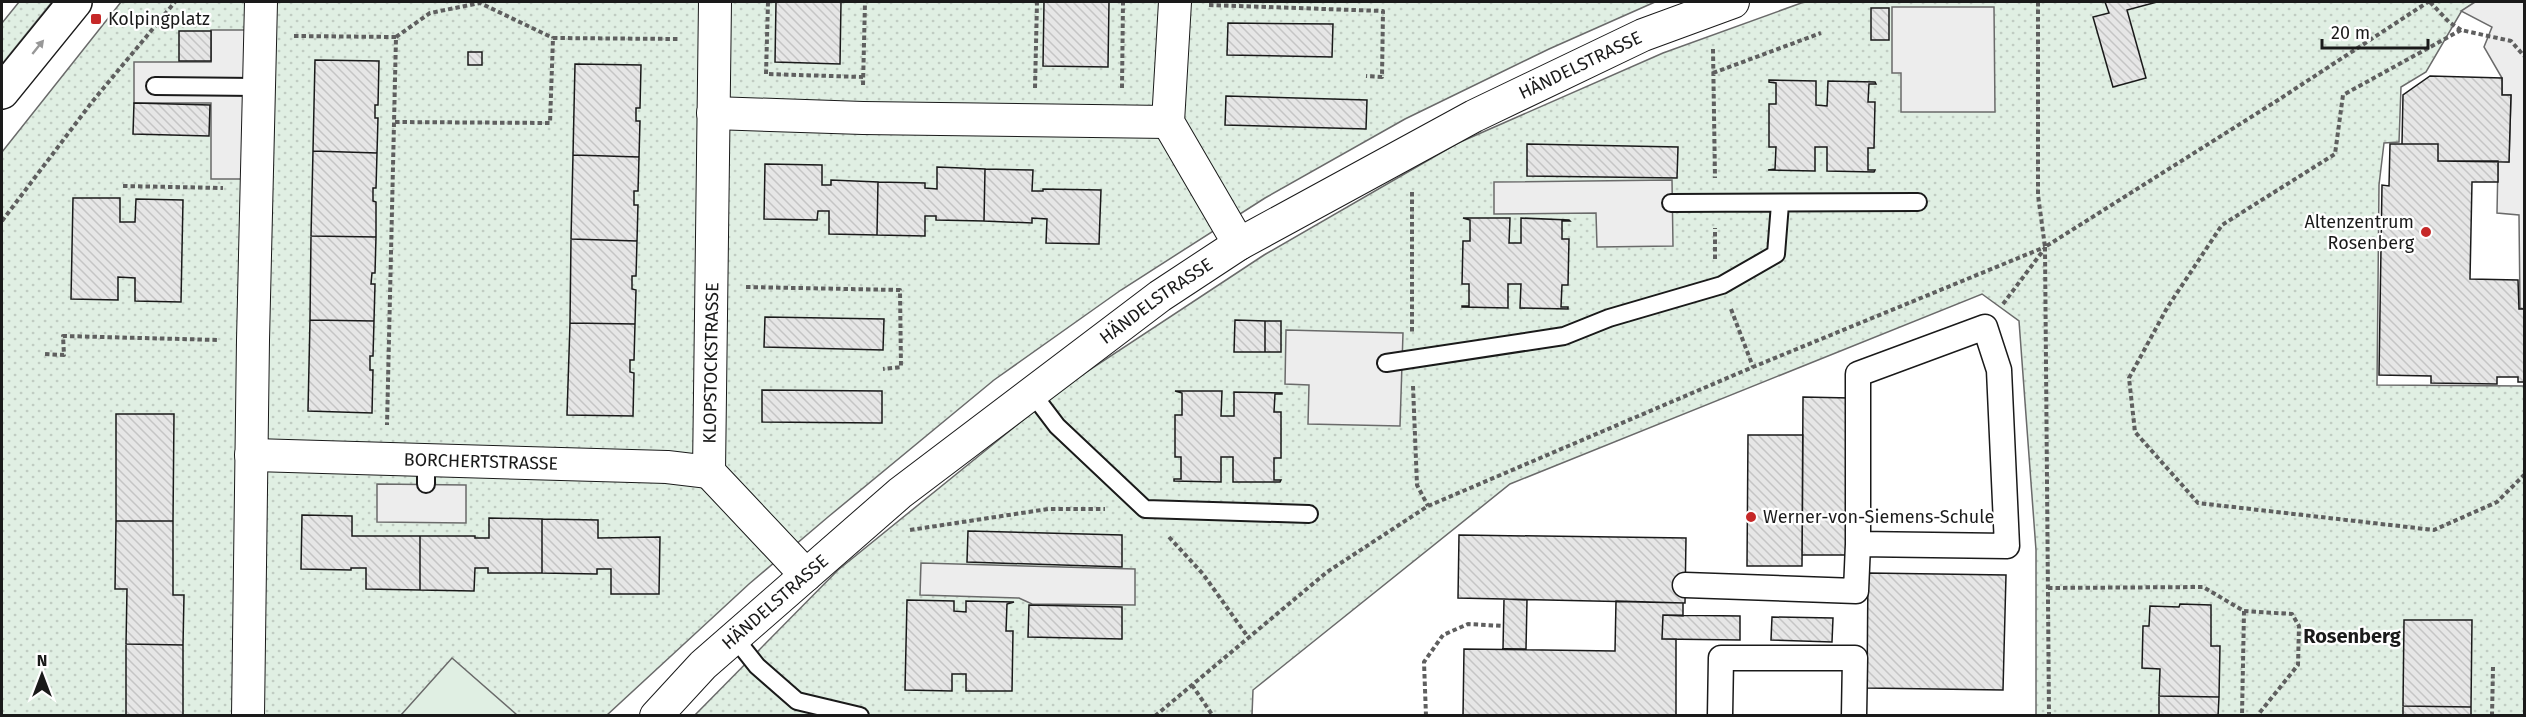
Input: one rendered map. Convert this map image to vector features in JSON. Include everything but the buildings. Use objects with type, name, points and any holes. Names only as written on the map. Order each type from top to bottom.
[{"type":"main road","points":[[2,92],[75,2]]},
{"type":"street","points":[[248,716],[253,340],[261,2]]},
{"type":"street","name":"KLOPSTOCKSTRASSE","points":[[709,472],[715,2]]},
{"type":"street","points":[[1175,3],[1168,122],[1239,244]]},
{"type":"street","name":"HÄNDELSTRASSE","points":[[656,716],[704,665],[900,493],[1160,296],[1239,244],[1474,116],[1643,35],[1715,4]]},
{"type":"street","points":[[713,113],[862,118],[1121,119],[1168,122]]},
{"type":"street","points":[[1685,585],[1856,591],[1858,374],[1985,327],[1999,370],[2007,546],[1858,544]]},
{"type":"street","name":"BORCHERTSTRASSE","points":[[251,456],[386,460],[426,472],[667,467],[709,472]]},
{"type":"street","points":[[709,472],[806,575]]},
{"type":"street","points":[[1720,716],[1721,658],[1855,658],[1854,716]]},
{"type":"lane","points":[[154,86],[258,87]]},
{"type":"lane","points":[[1671,203],[1918,202]]},
{"type":"lane","points":[[1386,363],[1564,336],[1609,318],[1722,285],[1776,254],[1780,204]]},
{"type":"lane","points":[[1032,393],[1057,426],[1145,509],[1310,514]]},
{"type":"lane","points":[[734,638],[757,666],[797,701],[860,716]]},
{"type":"path","points":[[2,221],[92,102],[175,2]]},
{"type":"path","points":[[768,2],[766,74],[863,77]]},
{"type":"path","points":[[862,118],[865,2]]},
{"type":"path","points":[[1036,119],[1037,2]]},
{"type":"path","points":[[1121,119],[1123,2]]},
{"type":"path","points":[[2038,2],[2038,195],[2045,247],[2049,716]]},
{"type":"path","points":[[1155,716],[1327,572],[1428,506],[1753,367],[2045,247],[2429,2],[2449,22],[2462,30],[2511,40],[2524,56]]},
{"type":"path","points":[[260,36],[396,37],[430,13],[480,3],[553,38],[715,39]]},
{"type":"path","points":[[1175,3],[1383,11],[1382,77],[1366,76]]},
{"type":"path","points":[[2462,30],[2343,95],[2335,154],[2222,225],[2167,309],[2129,378],[2135,432],[2198,503],[2434,530],[2497,502],[2524,475]]},
{"type":"path","points":[[1713,73],[1821,33]]},
{"type":"path","points":[[386,460],[396,37]]},
{"type":"path","points":[[395,122],[550,123],[553,38]]},
{"type":"path","points":[[123,186],[257,188]]},
{"type":"path","points":[[1985,327],[2045,247]]},
{"type":"path","points":[[712,286],[900,290],[901,367],[883,369]]},
{"type":"path","points":[[1734,317],[1753,367]]},
{"type":"path","points":[[45,354],[63,355],[63,336],[253,340]]},
{"type":"path","points":[[1417,484],[1428,506]]},
{"type":"path","points":[[876,514],[908,530],[1048,509],[1145,509],[1203,574],[1248,638]]},
{"type":"path","points":[[2048,588],[2203,586],[2244,611],[2292,614],[2299,626],[2298,665],[2257,716]]},
{"type":"path","points":[[2242,716],[2244,611]]},
{"type":"path","points":[[1426,716],[1424,662],[1443,635],[1468,624],[1503,626]]},
{"type":"path","points":[[2492,716],[2493,667]]},
{"type":"path","points":[[1192,685],[1213,716]]},
{"type":"green space","points":[[19,2],[52,2],[2,64],[2,23]]},
{"type":"green space","points":[[121,2],[1655,2],[1549,49],[1405,119],[1265,198],[1121,290],[994,380],[828,517],[749,584],[607,715],[2,715],[2,152]]},
{"type":"green space","points":[[1804,2],[2475,2],[2461,12],[2426,72],[2401,87],[2399,142],[2384,143],[2379,185],[2377,385],[2524,386],[2524,715],[2036,715],[2036,550],[2019,321],[1982,294],[1510,484],[1253,690],[1252,715],[694,716],[838,570],[1065,386],[1264,255],[1458,143],[1663,53]]},
{"type":"green space","points":[[452,658],[517,715],[401,715]]},
{"type":"shaded area","points":[[2475,2],[2524,2],[2524,309],[2520,308],[2519,215],[2497,213],[2498,161],[2509,162],[2511,95],[2502,95],[2502,78],[2484,47],[2492,27],[2461,11]]},
{"type":"shaded area","points":[[1892,7],[1994,7],[1995,112],[1901,112],[1901,73],[1892,73]]},
{"type":"shaded area","points":[[211,30],[246,30],[247,179],[211,179],[211,103],[134,103],[134,62],[211,62]]},
{"type":"shaded area","points":[[1672,180],[1673,246],[1597,247],[1596,213],[1494,214],[1494,182]]},
{"type":"shaded area","points":[[1286,330],[1403,333],[1400,426],[1308,424],[1309,385],[1285,384]]},
{"type":"shaded area","points":[[377,484],[466,485],[466,523],[377,522]]},
{"type":"shaded area","points":[[921,563],[1135,569],[1135,605],[1032,604],[1019,598],[920,595]]},
{"type":"place","name":"Kolpingplatz","points":[[96,19]]},
{"type":"place","name":"Altenzentrum Rosenberg","points":[[2426,232]]},
{"type":"place","name":"Werner-von-Siemens-Schule","points":[[1751,517]]},
{"type":"district","name":"Rosenberg","points":[[2352,636]]}]
